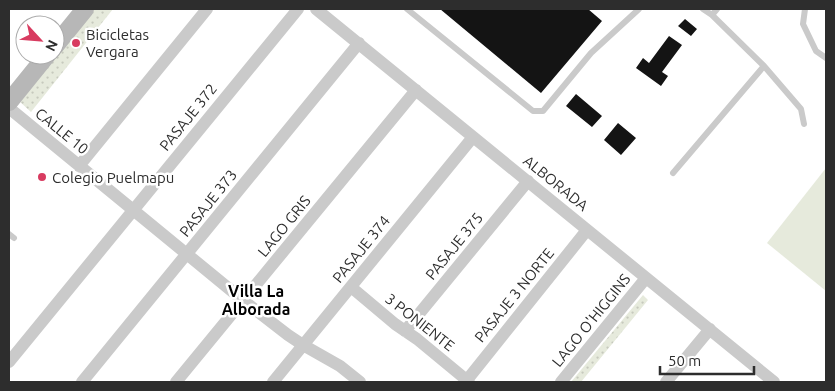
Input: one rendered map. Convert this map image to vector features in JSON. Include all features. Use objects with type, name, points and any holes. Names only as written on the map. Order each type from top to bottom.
[{"type":"main road","points":[[65,33],[82,10]]},
{"type":"main road","points":[[9,102],[39,65]]},
{"type":"street","points":[[79,166],[207,9]]},
{"type":"street","name":"PASAJE 372","points":[[9,362],[298,9]]},
{"type":"street","name":"ALBORADA","points":[[316,9],[710,329],[766,380]]},
{"type":"street","name":"PASAJE 373","points":[[82,382],[359,43]]},
{"type":"street","name":"LAGO GRIS","points":[[176,382],[416,90]]},
{"type":"street","name":"CALLE 10","points":[[9,108],[244,301],[288,335],[340,366],[360,382]]},
{"type":"street","name":"PASAJE 374","points":[[273,382],[473,137]]},
{"type":"street","name":"PASAJE 375","points":[[405,332],[528,181]]},
{"type":"street","name":"PASAJE 3 NORTE","points":[[468,381],[587,230]]},
{"type":"street","name":"LAGO O'HIGGINS","points":[[561,382],[646,278]]},
{"type":"street","name":"3 PONIENTE","points":[[351,287],[468,381]]},
{"type":"street","points":[[666,382],[710,329]]},
{"type":"lane","points":[[408,9],[532,111],[544,111],[591,53],[639,9]]},
{"type":"lane","points":[[703,9],[712,15],[764,66],[801,109],[804,124]]},
{"type":"lane","points":[[712,15],[717,9]]},
{"type":"lane","points":[[805,9],[803,24],[816,51],[826,58]]},
{"type":"lane","points":[[673,173],[764,66]]},
{"type":"shaded area","points":[[94,9],[113,9],[31,112],[19,101],[48,65],[65,65],[65,45]]},
{"type":"shaded area","points":[[826,168],[826,291],[767,243]]},
{"type":"shaded area","points":[[643,295],[648,300],[581,382],[571,382]]},
{"type":"building","points":[[440,9],[588,9],[602,21],[541,93]]},
{"type":"building","points":[[685,19],[697,29],[691,36],[678,26]]},
{"type":"building","points":[[669,36],[682,45],[662,72],[668,76],[661,86],[636,68],[643,58],[649,63]]},
{"type":"building","points":[[576,94],[602,116],[592,127],[566,106]]},
{"type":"building","points":[[618,123],[636,138],[621,155],[604,140]]},
{"type":"place","name":"Bicicletas Vergara","points":[[76,43]]},
{"type":"place","name":"Colegio Puelmapu","points":[[42,177]]},
{"type":"district","name":"Villa La Alborada","points":[[256,300]]}]
